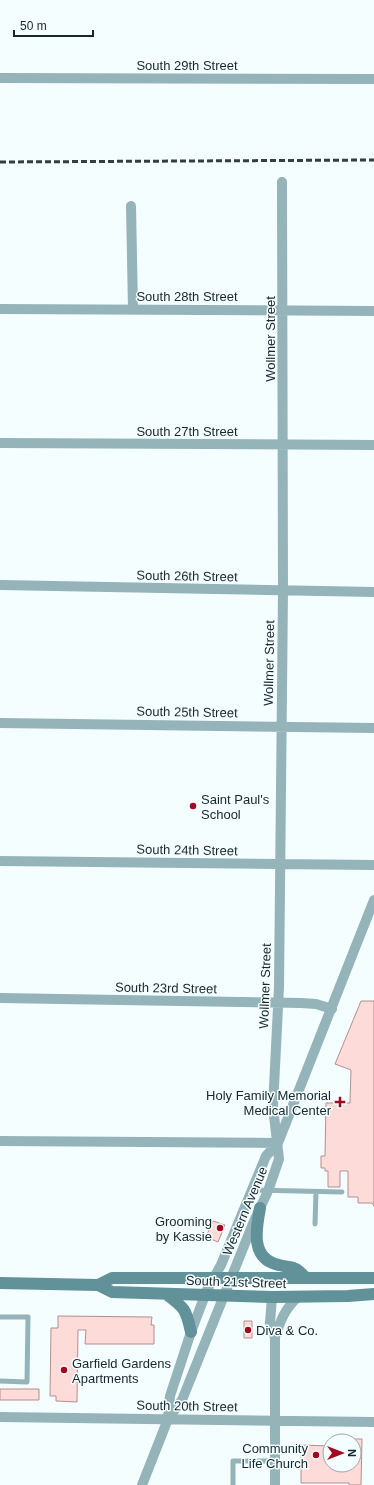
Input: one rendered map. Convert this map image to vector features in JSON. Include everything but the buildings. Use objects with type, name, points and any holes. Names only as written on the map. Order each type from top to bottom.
[{"type":"main road","points":[[260,1208],[256,1238],[261,1254],[274,1264],[296,1267],[306,1278]]},
{"type":"main road","name":"South 21st Street","points":[[98,1285],[112,1278],[374,1278]]},
{"type":"main road","points":[[272,1297],[278,1288],[292,1278]]},
{"type":"main road","name":"South 21st Street","points":[[0,1283],[98,1285],[112,1292],[224,1296],[298,1297],[374,1294]]},
{"type":"main road","points":[[166,1294],[180,1304],[185,1310],[191,1332]]},
{"type":"street","name":"South 29th Street","points":[[0,78],[374,79]]},
{"type":"street","name":"Wollmer Street","points":[[278,1143],[273,1107],[279,986],[284,591],[282,182]]},
{"type":"street","points":[[131,206],[133,309]]},
{"type":"street","name":"South 28th Street","points":[[0,309],[374,311]]},
{"type":"street","name":"South 27th Street","points":[[0,443],[374,446]]},
{"type":"street","name":"South 26th Street","points":[[0,585],[374,592]]},
{"type":"street","name":"South 25th Street","points":[[0,723],[374,728]]},
{"type":"street","name":"South 24th Street","points":[[0,861],[374,865]]},
{"type":"street","name":"Western Avenue","points":[[168,1419],[170,1396],[205,1295],[221,1265],[266,1156],[278,1143],[374,900]]},
{"type":"street","name":"South 23rd Street","points":[[0,998],[314,1004],[332,1009]]},
{"type":"street","points":[[0,1141],[230,1141],[278,1143]]},
{"type":"street","name":"Western Avenue","points":[[142,1485],[168,1419],[182,1400],[268,1191],[279,1162],[278,1143]]},
{"type":"street","points":[[272,1297],[270,1323],[274,1337],[276,1420],[275,1485]]},
{"type":"street","points":[[274,1337],[286,1310],[298,1297]]},
{"type":"street","name":"South 20th Street","points":[[0,1417],[374,1422]]},
{"type":"lane","points":[[253,1190],[342,1192]]},
{"type":"lane","points":[[315,1224],[316,1192]]},
{"type":"lane","points":[[0,1317],[28,1317],[27,1382],[0,1381]]},
{"type":"lane","points":[[233,1485],[234,1461],[275,1461]]},
{"type":"railway","points":[[0,162],[374,160]]},
{"type":"place","name":"Saint Paul's School","points":[[193,806]]},
{"type":"place","name":"Holy Family Memorial Medical Center","points":[[340,1102]]},
{"type":"place","name":"Grooming by Kassie","points":[[220,1228]]},
{"type":"place","name":"Diva & Co.","points":[[248,1330]]},
{"type":"place","name":"Garfield Gardens Apartments","points":[[64,1370]]},
{"type":"place","name":"Community Life Church","points":[[316,1455]]}]
